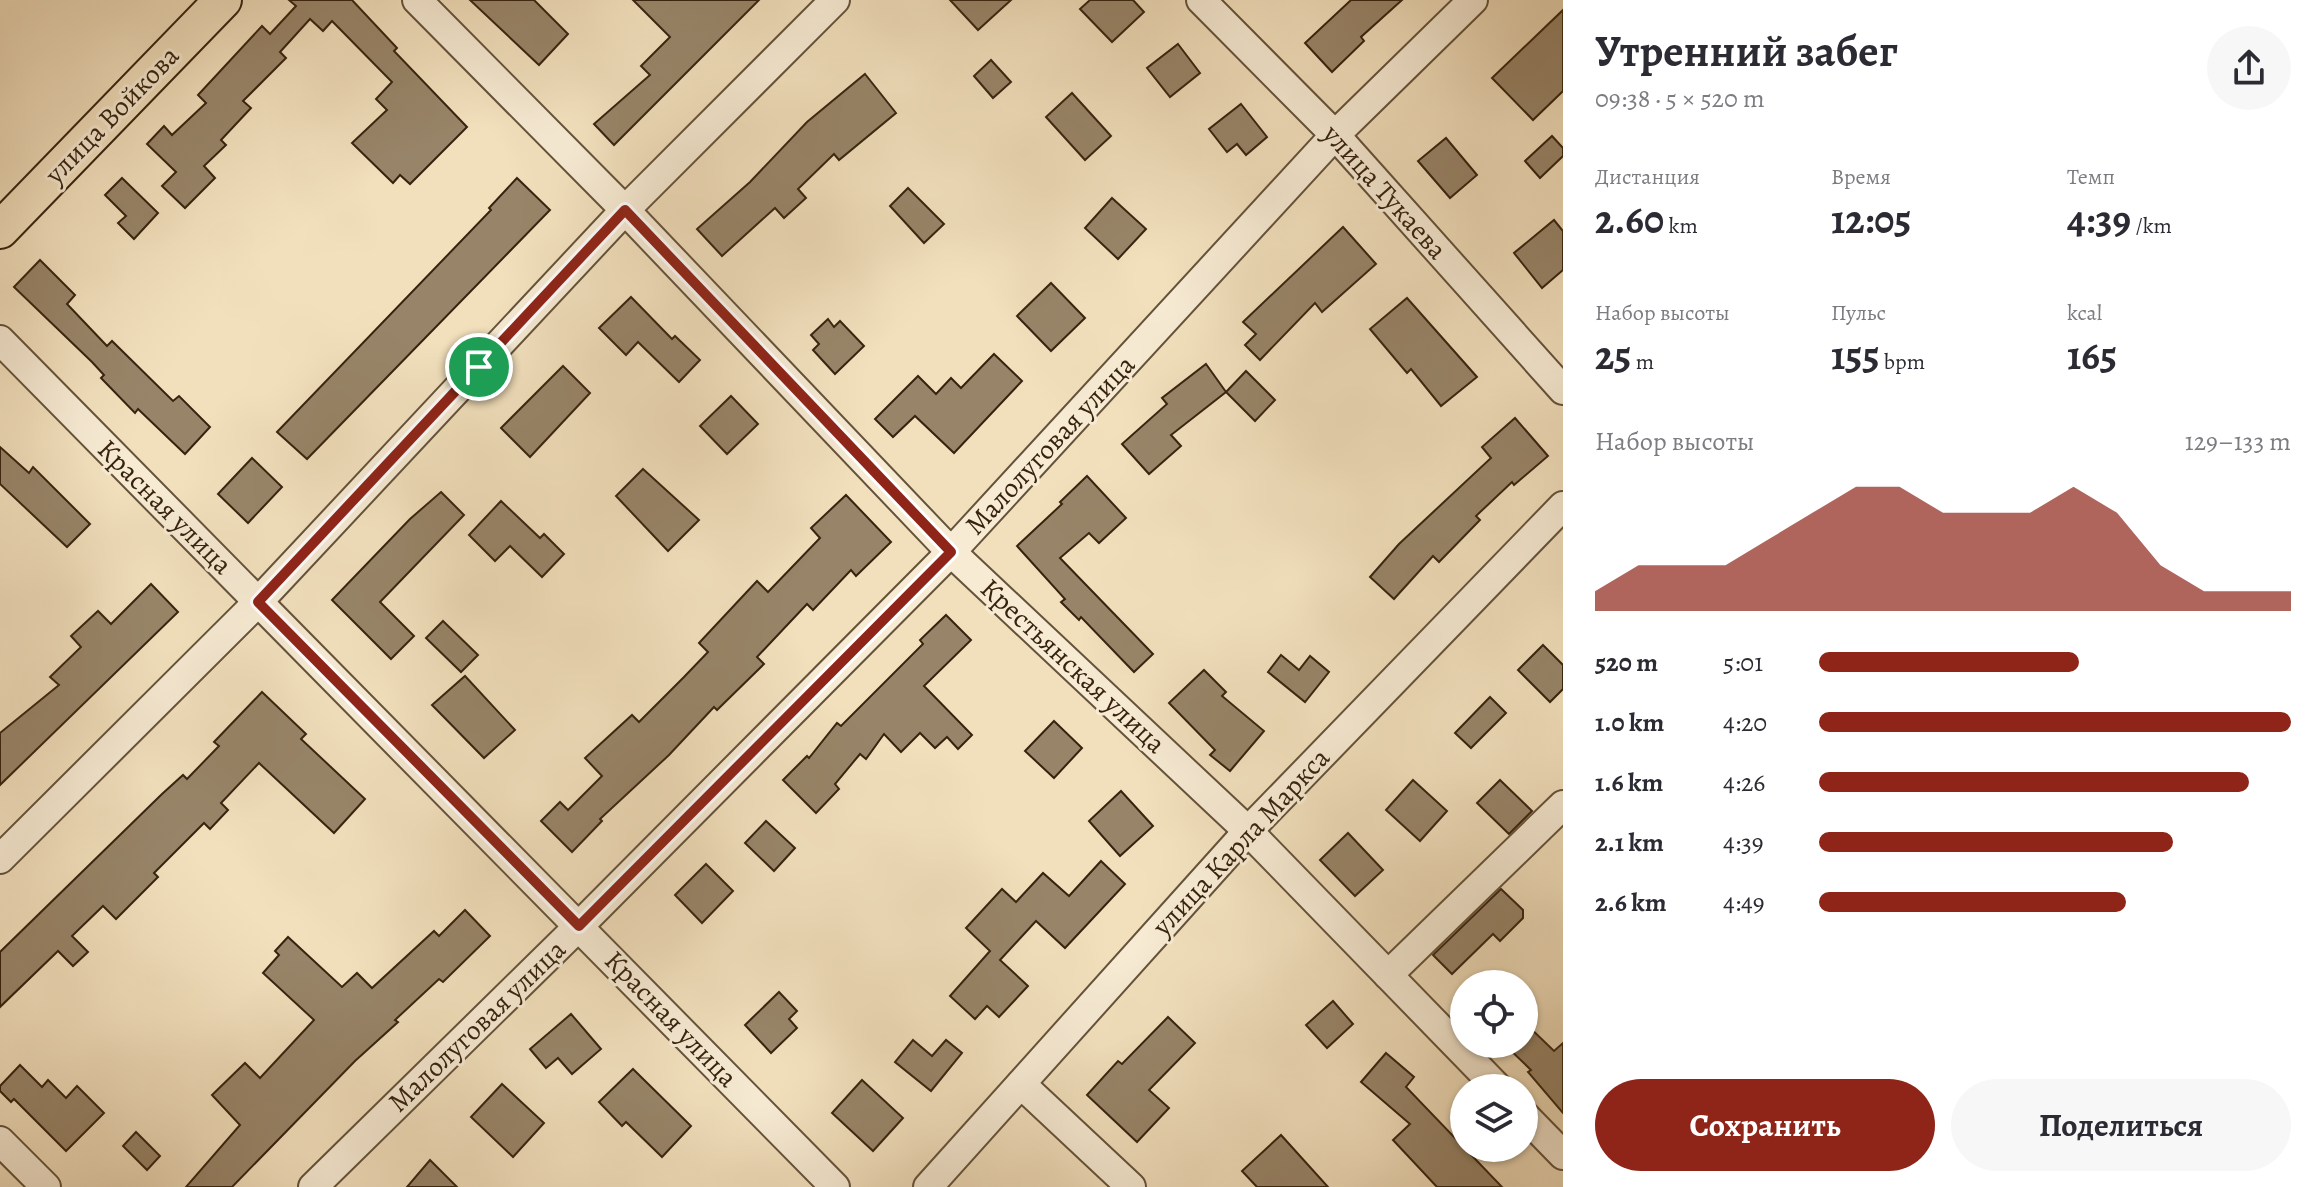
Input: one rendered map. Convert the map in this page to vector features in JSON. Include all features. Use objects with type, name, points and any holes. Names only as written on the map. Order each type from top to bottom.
[{"type":"main road","name":"улица Войкова","points":[[0,230],[223,0]]},
{"type":"street","name":"Крестьянская улица","points":[[417,0],[625,210],[951,552],[1248,831],[1484,1074]]},
{"type":"street","points":[[0,859],[258,602],[625,210],[835,0]]},
{"type":"street","name":"улица Тукаева","points":[[1201,0],[1335,135],[1563,390]]},
{"type":"street","name":"Малолуговая улица","points":[[313,1187],[579,926],[951,552],[1335,135],[1473,0]]},
{"type":"street","name":"Красная улица","points":[[0,340],[835,1187]]},
{"type":"street","name":"улица Карла Маркса","points":[[928,1187],[1248,831],[1563,506]]},
{"type":"street","points":[[1388,975],[1563,805]]},
{"type":"street","points":[[1021,1084],[1131,1187]]},
{"type":"street","points":[[1538,1129],[1563,1155]]},
{"type":"street","points":[[0,1141],[46,1187]]},
{"type":"building","points":[[289,0],[352,0],[397,48],[394,51],[467,127],[410,184],[400,175],[393,183],[352,143],[387,110],[376,99],[392,82],[332,21],[323,31],[310,19],[280,52],[286,58],[243,101],[251,108],[221,140],[226,145],[204,166],[215,178],[185,208],[162,186],[176,172],[147,144],[164,126],[172,135],[206,103],[198,95],[262,26],[270,34],[296,6]]},
{"type":"building","points":[[470,0],[534,0],[568,34],[539,65]]},
{"type":"building","points":[[633,0],[759,0],[614,145],[594,124],[650,75],[641,66],[670,37]]},
{"type":"building","points":[[950,0],[1011,0],[978,30]]},
{"type":"building","points":[[1090,0],[1133,0],[1144,12],[1112,42],[1080,9]]},
{"type":"building","points":[[1351,0],[1402,0],[1361,37],[1364,41],[1332,72],[1305,43]]},
{"type":"building","points":[[1563,10],[1563,91],[1533,120],[1492,78]]},
{"type":"building","points":[[1178,44],[1200,73],[1170,97],[1147,68]]},
{"type":"building","points":[[991,60],[1011,82],[993,98],[974,76]]},
{"type":"building","points":[[865,74],[896,113],[839,160],[834,154],[798,189],[806,198],[784,218],[775,208],[722,256],[697,229],[750,182],[807,122]]},
{"type":"building","points":[[1072,93],[1111,136],[1085,160],[1046,117]]},
{"type":"building","points":[[1241,104],[1267,137],[1246,155],[1237,144],[1227,152],[1209,129]]},
{"type":"building","points":[[1552,136],[1563,148],[1563,156],[1540,178],[1525,161]]},
{"type":"building","points":[[1446,138],[1477,175],[1450,198],[1418,161]]},
{"type":"building","points":[[122,178],[158,213],[134,239],[118,223],[126,216],[105,195]]},
{"type":"building","points":[[517,178],[550,210],[307,459],[277,432],[491,210],[489,208]]},
{"type":"building","points":[[908,188],[944,224],[924,243],[890,206]]},
{"type":"building","points":[[1112,198],[1146,229],[1118,259],[1085,228]]},
{"type":"building","points":[[1554,220],[1563,231],[1563,270],[1542,288],[1514,253]]},
{"type":"building","points":[[1343,227],[1376,264],[1322,312],[1315,303],[1260,360],[1245,345],[1256,334],[1243,322]]},
{"type":"building","points":[[40,260],[75,295],[67,304],[107,346],[112,341],[173,401],[179,396],[210,427],[185,454],[138,409],[135,413],[101,378],[104,375],[92,362],[14,287]]},
{"type":"building","points":[[1051,283],[1085,318],[1051,351],[1017,316]]},
{"type":"building","points":[[631,297],[672,339],[675,336],[700,360],[679,382],[638,342],[626,355],[599,328]]},
{"type":"building","points":[[1407,298],[1477,377],[1441,406],[1411,369],[1407,373],[1370,329]]},
{"type":"building","points":[[828,319],[834,327],[840,321],[864,346],[835,374],[813,350],[819,344],[811,335]]},
{"type":"building","points":[[994,354],[1022,381],[954,453],[915,416],[893,437],[875,419],[918,376],[936,394],[951,378],[961,388]]},
{"type":"building","points":[[1206,364],[1226,392],[1171,435],[1181,446],[1149,474],[1122,444],[1167,404],[1162,398]]},
{"type":"building","points":[[563,366],[590,393],[530,457],[501,428]]},
{"type":"building","points":[[1246,371],[1275,400],[1255,421],[1226,392]]},
{"type":"building","points":[[731,396],[758,424],[727,454],[700,426]]},
{"type":"building","points":[[1515,418],[1548,456],[1514,485],[1512,482],[1476,516],[1480,520],[1439,562],[1433,556],[1394,599],[1370,577],[1399,544],[1491,458],[1482,447]]},
{"type":"building","points":[[0,447],[29,473],[33,467],[90,524],[67,547],[0,484]]},
{"type":"building","points":[[252,458],[282,487],[248,523],[218,494]]},
{"type":"building","points":[[643,469],[699,520],[668,551],[616,496]]},
{"type":"building","points":[[1087,476],[1126,518],[1099,543],[1089,533],[1060,558],[1153,654],[1134,672],[1081,617],[1079,620],[1061,602],[1065,599],[1017,546]]},
{"type":"building","points":[[441,492],[464,515],[380,602],[414,636],[391,659],[332,600],[410,519]]},
{"type":"building","points":[[846,495],[891,542],[856,576],[851,570],[813,610],[807,604],[757,657],[764,664],[717,710],[714,707],[669,755],[600,819],[602,821],[572,852],[541,821],[560,802],[568,810],[602,776],[585,758],[632,715],[639,722],[684,677],[708,652],[699,643],[757,581],[768,592],[820,538],[811,528]]},
{"type":"building","points":[[501,501],[540,538],[544,534],[564,554],[542,577],[510,546],[495,561],[469,535]]},
{"type":"building","points":[[151,584],[178,612],[0,785],[0,733],[59,685],[50,677],[81,647],[71,636],[98,611],[111,624]]},
{"type":"building","points":[[946,615],[971,640],[924,686],[972,735],[958,749],[947,737],[935,748],[920,733],[901,752],[884,734],[866,759],[860,754],[835,784],[839,789],[816,813],[783,780],[807,756],[809,758],[837,723],[841,726],[923,644],[920,640]]},
{"type":"building","points":[[443,621],[478,655],[461,672],[426,638]]},
{"type":"building","points":[[1543,645],[1563,665],[1563,689],[1550,702],[1518,670]]},
{"type":"building","points":[[1281,655],[1299,670],[1310,656],[1329,672],[1305,702],[1268,672]]},
{"type":"building","points":[[1204,670],[1226,692],[1222,696],[1264,731],[1230,771],[1210,755],[1215,750],[1169,703]]},
{"type":"building","points":[[465,676],[515,730],[484,758],[432,705]]},
{"type":"building","points":[[262,692],[306,734],[301,739],[365,799],[334,833],[259,763],[221,803],[228,810],[210,829],[204,823],[154,873],[158,877],[116,919],[103,906],[72,936],[88,952],[73,966],[58,951],[0,1007],[0,952],[162,794],[183,775],[187,779],[219,746],[214,742]]},
{"type":"building","points":[[1490,697],[1506,713],[1471,748],[1455,733]]},
{"type":"building","points":[[1054,721],[1082,748],[1054,778],[1025,751]]},
{"type":"building","points":[[1413,780],[1447,811],[1420,841],[1386,810]]},
{"type":"building","points":[[1500,780],[1532,811],[1509,834],[1477,803]]},
{"type":"building","points":[[1121,791],[1153,826],[1120,856],[1089,821]]},
{"type":"building","points":[[766,821],[795,848],[774,871],[745,843]]},
{"type":"building","points":[[1348,833],[1383,870],[1355,896],[1320,860]]},
{"type":"building","points":[[1101,861],[1125,884],[1065,948],[1036,921],[1000,960],[1028,986],[999,1017],[987,1006],[975,1019],[950,996],[990,951],[966,928],[1002,889],[1016,902],[1043,873],[1069,896]]},
{"type":"building","points":[[706,864],[733,891],[702,923],[675,895]]},
{"type":"building","points":[[1501,889],[1523,910],[1523,918],[1500,941],[1493,934],[1456,970],[1450,972],[1433,955]]},
{"type":"building","points":[[465,910],[490,936],[443,982],[439,979],[395,1020],[398,1022],[355,1061],[232,1187],[186,1187],[240,1125],[212,1095],[245,1063],[260,1078],[314,1020],[263,973],[279,955],[275,951],[288,937],[342,987],[357,973],[372,988],[434,931],[439,936]]},
{"type":"building","points":[[779,992],[797,1011],[789,1019],[797,1028],[771,1053],[745,1025]]},
{"type":"building","points":[[1333,1001],[1353,1024],[1327,1048],[1306,1025]]},
{"type":"building","points":[[571,1014],[601,1049],[572,1074],[558,1058],[546,1068],[530,1049]]},
{"type":"building","points":[[1168,1017],[1195,1043],[1149,1090],[1169,1108],[1137,1142],[1087,1095],[1118,1061],[1122,1064]]},
{"type":"building","points":[[1538,1036],[1554,1051],[1563,1043],[1563,1113],[1538,1084],[1538,1074],[1528,1072],[1531,1070],[1519,1058],[1538,1058]]},
{"type":"building","points":[[913,1040],[932,1056],[946,1040],[962,1053],[931,1091],[895,1062]]},
{"type":"building","points":[[1386,1053],[1414,1077],[1406,1087],[1450,1133],[1450,1162],[1478,1162],[1502,1187],[1437,1187],[1393,1140],[1410,1124],[1361,1082]]},
{"type":"building","points":[[20,1065],[42,1087],[48,1080],[66,1098],[77,1086],[104,1113],[66,1151],[14,1099],[11,1102],[0,1091],[0,1086]]},
{"type":"building","points":[[633,1069],[691,1126],[662,1157],[626,1122],[622,1126],[599,1102]]},
{"type":"building","points":[[862,1080],[903,1118],[873,1151],[832,1113]]},
{"type":"building","points":[[502,1084],[544,1123],[513,1157],[471,1117]]},
{"type":"building","points":[[136,1132],[160,1156],[147,1170],[123,1146]]},
{"type":"building","points":[[1281,1135],[1328,1187],[1257,1187],[1242,1171]]},
{"type":"building","points":[[430,1160],[457,1187],[407,1187]]},
{"type":"route","points":[[625,210],[951,552],[579,926],[258,602],[479,367],[625,210]]}]
